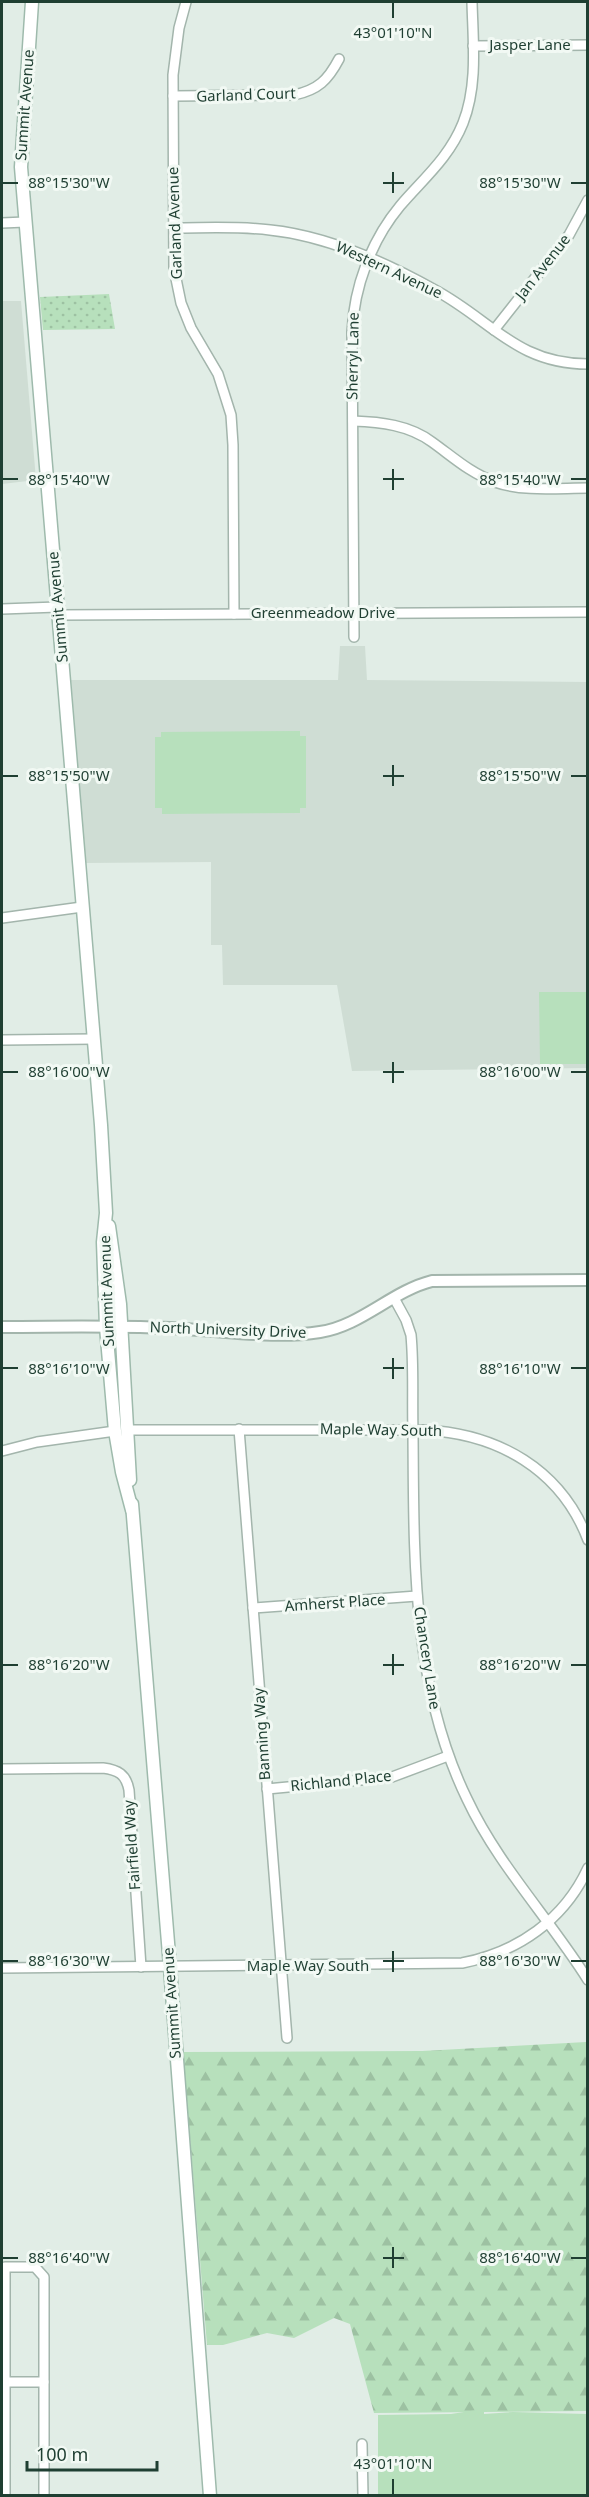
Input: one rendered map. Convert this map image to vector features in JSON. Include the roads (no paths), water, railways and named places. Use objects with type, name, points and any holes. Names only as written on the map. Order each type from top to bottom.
[{"type":"main road","name":"Summit Avenue","points":[[32,2],[21,167],[94,1039],[106,1213],[122,1327],[121,1430]]},
{"type":"main road","name":"Summit Avenue","points":[[106,1213],[103,1242],[106,1327],[132,1510],[170,1967],[210,2496]]},
{"type":"street","name":"Garland Avenue","points":[[186,2],[174,59],[174,269],[181,303],[191,328],[218,374],[231,415],[234,614]]},
{"type":"street","name":"Sherryl Lane","points":[[354,638],[353,313],[361,279],[369,258],[392,218],[436,168],[454,141],[470,97],[473,46],[472,2]]},
{"type":"street","name":"Jasper Lane","points":[[473,46],[588,45]]},
{"type":"street","name":"Garland Court","points":[[173,96],[294,95],[307,92],[328,79],[339,59]]},
{"type":"street","name":"Jan Avenue","points":[[494,330],[569,235],[588,200]]},
{"type":"street","points":[[2,223],[25,222]]},
{"type":"street","name":"Western Avenue","points":[[174,228],[272,230],[319,239],[369,258],[437,291],[532,354],[561,363],[588,364]]},
{"type":"street","points":[[352,421],[390,424],[410,430],[432,442],[472,472],[496,483],[527,488],[588,488]]},
{"type":"street","name":"Greenmeadow Drive","points":[[2,609],[234,614],[588,612]]},
{"type":"street","points":[[2,918],[82,907]]},
{"type":"street","points":[[2,1040],[94,1039]]},
{"type":"street","name":"North University Drive","points":[[2,1327],[122,1327],[250,1333],[319,1332],[343,1325],[424,1283],[442,1280],[588,1280]]},
{"type":"street","name":"Chancery Lane","points":[[394,1298],[411,1335],[417,1596],[426,1672],[433,1706],[448,1756],[479,1822],[588,1980]]},
{"type":"street","name":"Maple Way South","points":[[2,1450],[37,1442],[121,1430],[413,1430],[473,1436],[521,1458],[539,1471],[557,1489],[579,1521],[588,1540]]},
{"type":"street","name":"Banning Way","points":[[239,1430],[287,2038]]},
{"type":"street","name":"Amherst Place","points":[[253,1608],[417,1596]]},
{"type":"street","name":"Richland Place","points":[[267,1789],[392,1777],[448,1756]]},
{"type":"street","name":"Fairfield Way","points":[[2,1769],[103,1768],[118,1771],[125,1777],[129,1790],[141,1967]]},
{"type":"street","name":"Maple Way South","points":[[2,1968],[462,1963],[506,1950],[548,1923],[569,1900],[588,1868]]},
{"type":"street","points":[[5,2496],[3,2267],[35,2267],[44,2277],[44,2496]]},
{"type":"street","points":[[5,2382],[44,2382]]},
{"type":"street","points":[[362,2444],[363,2496]]}]
